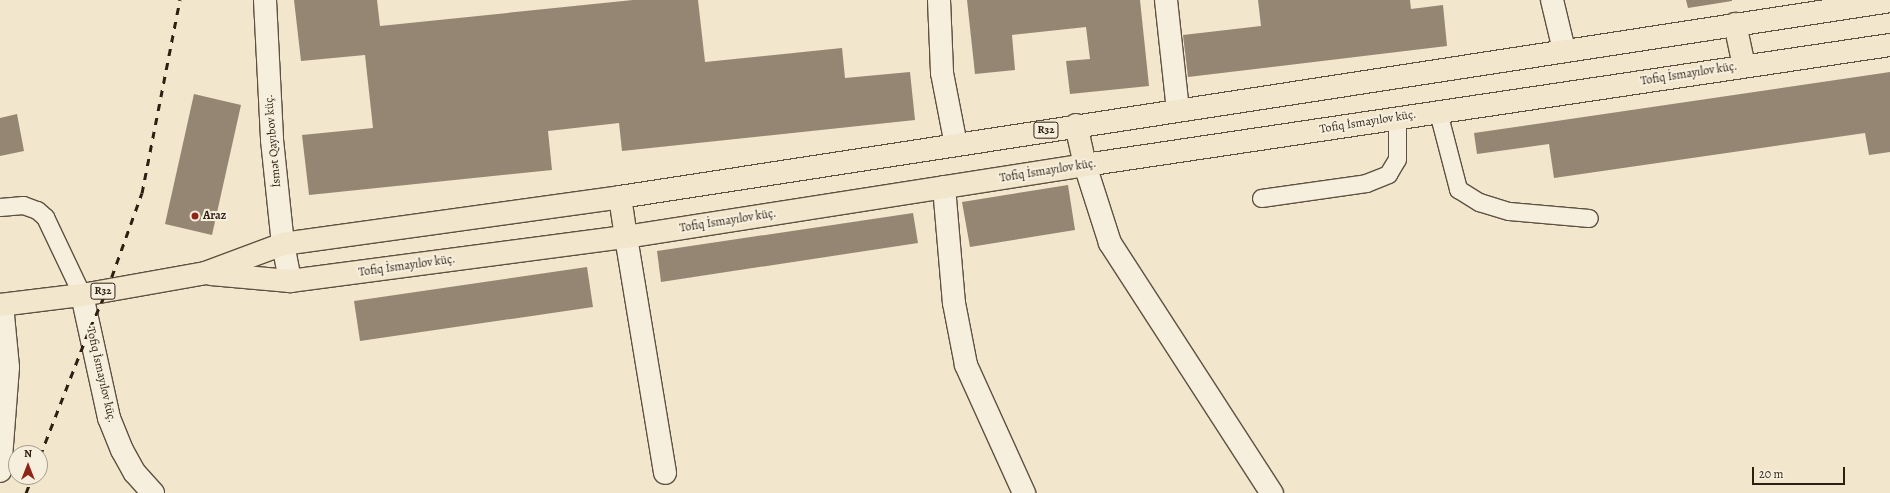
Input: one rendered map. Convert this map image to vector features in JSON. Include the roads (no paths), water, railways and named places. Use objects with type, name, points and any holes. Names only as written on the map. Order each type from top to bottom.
[{"type":"main road","name":"R32","points":[[1,305],[82,295],[205,273],[283,244],[620,197],[1564,50],[1890,1]]},
{"type":"main road","points":[[1735,24],[1744,66]]},
{"type":"main road","name":"Tofiq İsmayılov küç.","points":[[205,273],[290,281],[626,237],[1396,118],[1744,66],[1890,46]]},
{"type":"main road","points":[[1076,126],[1085,165]]},
{"type":"main road","points":[[620,197],[626,237]]},
{"type":"street","name":"İsmət Qayıbov küç.","points":[[265,0],[272,140],[283,244],[290,281]]},
{"type":"street","points":[[939,0],[942,73],[956,145]]},
{"type":"street","points":[[1166,0],[1178,110]]},
{"type":"street","points":[[1552,0],[1564,50]]},
{"type":"street","points":[[1085,165],[1110,243],[1272,493]]},
{"type":"street","points":[[944,187],[954,303],[966,365],[1024,493]]},
{"type":"street","points":[[626,237],[665,473]]},
{"type":"street","name":"Tofiq İsmayılov küç.","points":[[82,295],[109,418],[122,450],[135,473],[153,493]]},
{"type":"street","points":[[0,471],[8,367],[1,305]]},
{"type":"lane","points":[[1438,112],[1458,190],[1479,202],[1509,211],[1589,218]]},
{"type":"lane","points":[[1261,198],[1366,183],[1388,174],[1397,159],[1396,118]]},
{"type":"lane","points":[[0,207],[23,205],[37,210],[45,217],[82,295]]},
{"type":"railway","points":[[44,445],[90,328],[107,290],[142,193],[180,0]]},
{"type":"railway","points":[[26,493],[29,485]]},
{"type":"place","name":"Araz","points":[[195,216]]}]
